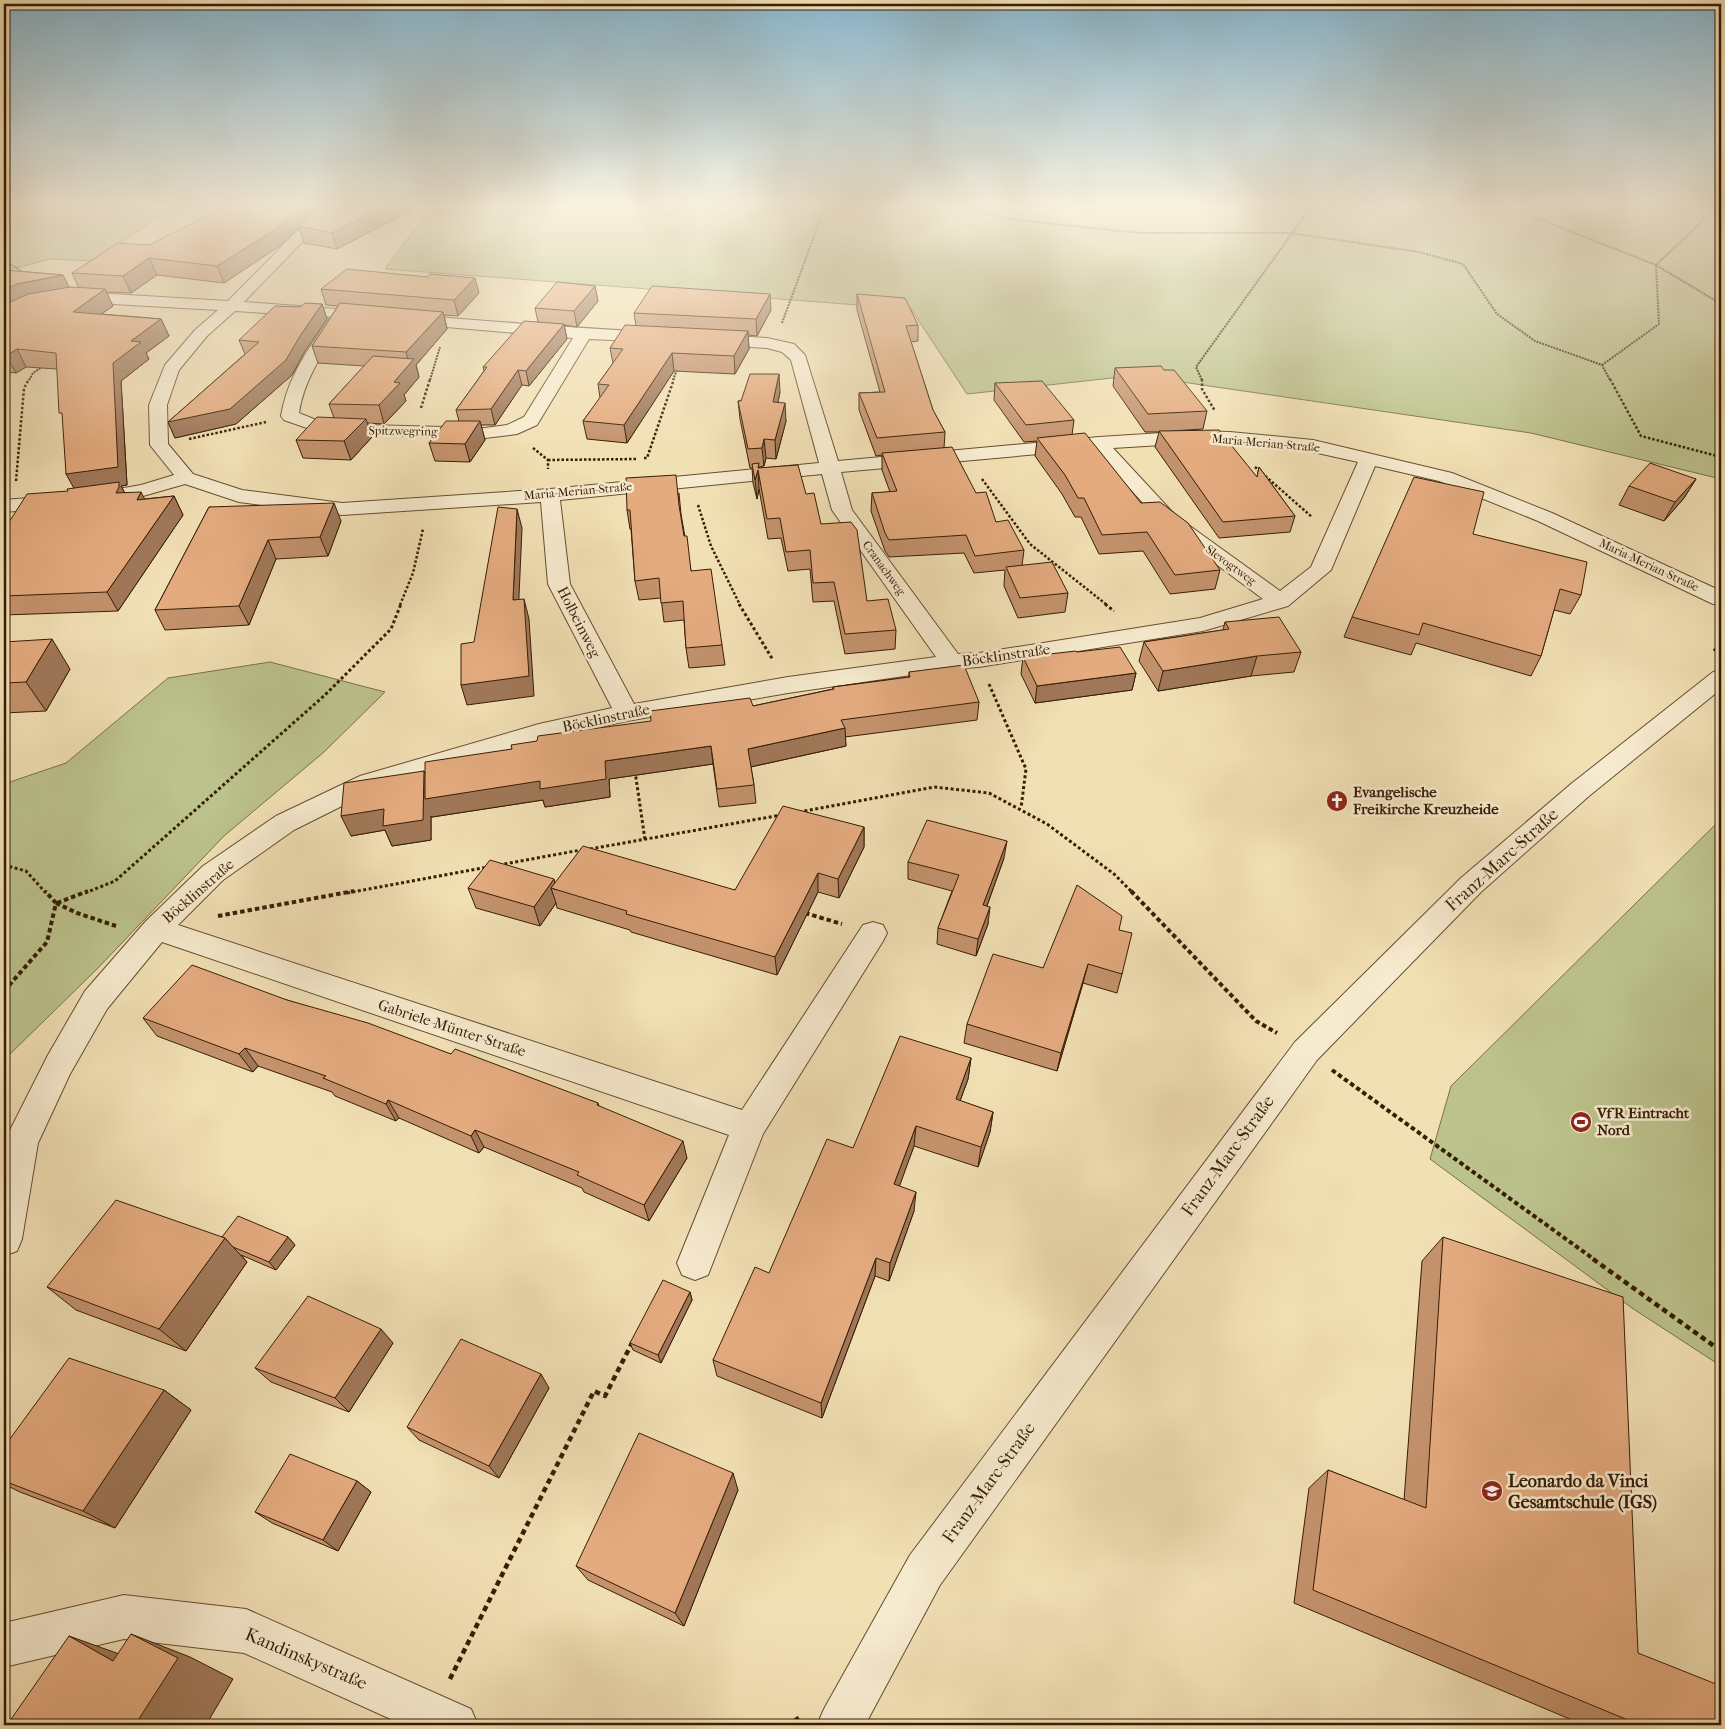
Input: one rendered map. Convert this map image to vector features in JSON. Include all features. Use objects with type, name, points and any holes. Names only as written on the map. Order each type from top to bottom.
[{"type":"street","points":[[9,505],[101,498],[143,490],[186,478],[159,445],[158,405],[171,369],[201,333],[232,306],[252,285]]},
{"type":"street","points":[[4,319],[32,305],[78,297],[232,306],[584,334],[669,338]]},
{"type":"street","points":[[290,416],[291,403],[309,360],[341,314]]},
{"type":"street","name":"Spitzwegring","points":[[290,416],[324,429],[486,433],[511,430],[531,421],[584,334]]},
{"type":"street","name":"Cranachweg","points":[[688,338],[767,343],[788,348],[799,359],[842,510],[952,662]]},
{"type":"street","name":"Maria-Merian-Straße","points":[[186,478],[239,496],[342,509],[550,495],[692,480],[1099,443],[1194,437],[1230,438],[1313,446],[1445,477],[1545,517],[1721,599]]},
{"type":"street","name":"Slevogtweg","points":[[1099,443],[1169,520],[1280,601]]},
{"type":"street","name":"Böcklinstraße","points":[[4,1239],[21,1142],[59,1065],[96,1000],[156,928],[213,874],[285,824],[369,782],[539,732],[627,713],[788,685],[952,662],[979,660],[1203,624],[1280,601],[1320,570],[1369,458]]},
{"type":"street","name":"Holbeinweg","points":[[550,495],[559,584],[627,713]]},
{"type":"street","name":"Franz-Marc-Straße","points":[[840,1725],[925,1570],[1319,1060],[1471,885],[1580,790],[1721,677]]},
{"type":"street","name":"Gabriele-Münter-Straße","points":[[156,928],[749,1127]]},
{"type":"street","points":[[695,1263],[749,1127],[873,933]]},
{"type":"street","name":"Kandinskystraße","points":[[4,1645],[124,1617],[246,1631],[443,1720]]},
{"type":"path","points":[[788,305],[796,285]]},
{"type":"path","points":[[1202,389],[1202,376],[1196,367],[1254,285]]},
{"type":"path","points":[[1477,285],[1497,314],[1535,341],[1602,365],[1641,436],[1721,457]]},
{"type":"path","points":[[1602,365],[1659,324],[1657,285]]},
{"type":"path","points":[[1689,285],[1721,304]]},
{"type":"path","points":[[413,431],[448,322]]},
{"type":"path","points":[[511,430],[520,440],[548,460],[647,458],[688,338]]},
{"type":"path","points":[[9,505],[24,388],[33,373],[47,363]]},
{"type":"path","points":[[159,445],[290,416]]},
{"type":"path","points":[[963,455],[1030,544],[1142,634]]},
{"type":"path","points":[[548,460],[550,495]]},
{"type":"path","points":[[692,480],[702,523],[729,588],[788,685]]},
{"type":"path","points":[[56,903],[114,881],[325,695],[391,629],[413,573],[430,502]]},
{"type":"path","points":[[979,660],[1026,769],[1020,808]]},
{"type":"path","points":[[627,713],[645,840]]},
{"type":"path","points":[[4,864],[26,871],[56,903],[110,925],[156,928],[934,787],[989,792],[1047,824],[1114,874],[1185,945],[1256,1021],[1319,1060],[1721,1350]]},
{"type":"path","points":[[586,850],[596,852]]},
{"type":"path","points":[[4,991],[47,942],[56,903]]},
{"type":"path","points":[[796,911],[873,933]]},
{"type":"path","points":[[1319,1060],[1338,1063]]},
{"type":"path","points":[[443,1720],[594,1391],[605,1396],[636,1334]]},
{"type":"green space","points":[[591,285],[1721,285],[1721,479],[1531,433],[1182,382],[1121,377],[967,394],[911,309]]},
{"type":"green space","points":[[270,662],[385,692],[324,752],[224,836],[98,968],[4,1060],[4,784],[66,763],[168,678]]},
{"type":"green space","name":"VfR Eintracht Nord","points":[[1721,819],[1721,1366],[1632,1308],[1430,1159],[1451,1086]]},
{"type":"building","points":[[4,285],[16,285],[4,290]]},
{"type":"building","points":[[327,285],[469,285],[454,300],[321,289]]},
{"type":"building","points":[[555,285],[595,286],[574,311],[535,308]]},
{"type":"building","points":[[652,286],[770,294],[756,319],[634,313]]},
{"type":"building","points":[[70,287],[105,289],[73,312],[161,319],[131,341],[141,342],[113,363],[118,467],[66,474],[62,413],[59,413],[56,353],[17,349],[4,356],[4,305],[28,294]]},
{"type":"building","points":[[857,294],[905,298],[918,325],[906,326],[933,410],[945,432],[877,438],[859,393],[885,392]]},
{"type":"building","points":[[305,303],[322,304],[286,360],[230,409],[168,422],[259,342],[239,340],[275,306],[300,307]]},
{"type":"building","points":[[340,303],[443,312],[406,352],[312,346]]},
{"type":"building","points":[[524,321],[564,324],[526,371],[518,370],[491,409],[456,410],[487,367],[483,367]]},
{"type":"building","points":[[625,325],[748,331],[734,356],[672,353],[624,425],[583,421],[609,385],[598,384],[623,349],[610,348]]},
{"type":"building","points":[[373,356],[414,359],[394,382],[400,383],[379,405],[329,404]]},
{"type":"building","points":[[1161,366],[1164,370],[1174,370],[1207,411],[1148,414],[1115,368]]},
{"type":"building","points":[[750,374],[779,374],[773,402],[785,403],[775,440],[764,439],[762,448],[748,449],[738,401],[741,401]]},
{"type":"building","points":[[1042,381],[1074,420],[1026,425],[995,383]]},
{"type":"building","points":[[317,417],[366,419],[344,441],[296,440]]},
{"type":"building","points":[[446,421],[480,421],[465,444],[429,443]]},
{"type":"building","points":[[1219,430],[1257,477],[1259,467],[1295,516],[1223,522],[1159,431]]},
{"type":"building","points":[[1085,433],[1141,503],[1160,502],[1188,523],[1220,570],[1175,575],[1147,532],[1102,535],[1084,498],[1078,498],[1065,475],[1037,438]]},
{"type":"building","points":[[952,447],[976,493],[986,492],[996,522],[1008,520],[1024,550],[975,556],[966,535],[889,540],[872,493],[897,491],[882,453]]},
{"type":"building","points":[[759,463],[758,468],[798,465],[806,494],[814,493],[821,524],[851,522],[857,530],[867,601],[888,599],[896,630],[845,634],[834,582],[813,583],[810,550],[786,552],[780,518],[767,519],[758,470],[755,480],[752,464]]},
{"type":"building","points":[[1650,463],[1696,479],[1675,502],[1629,486]]},
{"type":"building","points":[[676,475],[679,505],[684,536],[687,536],[691,571],[711,569],[722,645],[686,648],[683,601],[661,603],[659,578],[635,581],[630,510],[627,510],[626,478]]},
{"type":"building","points":[[1414,477],[1484,492],[1473,534],[1587,562],[1581,595],[1560,589],[1541,656],[1423,623],[1419,635],[1352,617]]},
{"type":"building","points":[[119,482],[116,493],[141,492],[137,500],[174,496],[107,592],[4,596],[4,530],[27,494],[68,491],[67,489]]},
{"type":"building","points":[[334,503],[320,537],[268,540],[239,606],[155,610],[209,507]]},
{"type":"building","points":[[498,507],[517,509],[513,600],[524,599],[529,676],[461,685],[461,644],[474,642]]},
{"type":"building","points":[[1052,562],[1068,593],[1020,598],[1006,567]]},
{"type":"building","points":[[1279,617],[1301,652],[1257,656],[1163,671],[1144,642],[1229,629],[1225,622]]},
{"type":"building","points":[[52,639],[26,682],[4,683],[4,642]]},
{"type":"building","points":[[1120,647],[1136,673],[1037,686],[1023,657],[1077,652]]},
{"type":"building","points":[[964,665],[979,702],[841,720],[845,728],[748,749],[754,785],[717,789],[711,746],[605,761],[606,779],[540,789],[540,781],[425,799],[425,762],[512,749],[511,745],[537,741],[538,736],[651,721],[650,711],[750,698],[753,706],[834,689],[833,687],[910,677],[909,672]]},
{"type":"building","points":[[424,771],[423,820],[383,826],[384,809],[341,816],[344,783]]},
{"type":"building","points":[[783,806],[864,827],[838,879],[818,873],[775,957],[626,914],[627,911],[551,888],[583,846],[735,890]]},
{"type":"building","points":[[927,820],[1007,841],[983,905],[990,907],[978,939],[938,928],[959,875],[908,862]]},
{"type":"building","points":[[490,860],[554,879],[534,907],[468,888]]},
{"type":"building","points":[[1077,885],[1122,916],[1119,930],[1132,933],[1122,974],[1088,964],[1061,1053],[967,1024],[993,954],[1043,968]]},
{"type":"building","points":[[192,965],[287,1000],[368,1023],[451,1054],[455,1049],[598,1103],[597,1105],[683,1141],[644,1205],[577,1175],[579,1172],[475,1130],[471,1136],[388,1100],[386,1104],[323,1078],[326,1076],[245,1048],[239,1054],[143,1018]]},
{"type":"building","points":[[900,1036],[971,1058],[956,1099],[993,1112],[981,1147],[916,1126],[894,1184],[916,1192],[890,1263],[876,1258],[821,1403],[713,1360],[755,1267],[769,1273],[827,1139],[853,1148]]},
{"type":"building","points":[[116,1200],[225,1238],[159,1329],[47,1287]]},
{"type":"building","points":[[238,1216],[288,1237],[269,1262],[233,1247],[222,1237]]},
{"type":"building","points":[[1443,1237],[1623,1297],[1638,1653],[1721,1686],[1721,1725],[1640,1725],[1313,1590],[1328,1470],[1426,1508]]},
{"type":"building","points":[[663,1280],[690,1292],[658,1355],[630,1343]]},
{"type":"building","points":[[308,1296],[381,1329],[335,1398],[255,1368]]},
{"type":"building","points":[[461,1339],[541,1374],[489,1466],[407,1427]]},
{"type":"building","points":[[69,1358],[164,1390],[83,1511],[4,1481],[4,1447]]},
{"type":"building","points":[[639,1433],[733,1473],[675,1613],[576,1566]]},
{"type":"building","points":[[290,1454],[357,1481],[323,1540],[255,1512]]},
{"type":"building","points":[[131,1634],[178,1658],[135,1725],[7,1725],[69,1636],[113,1661]]},
{"type":"place","name":"Evangelische Freikirche Kreuzheide","points":[[1337,801]]},
{"type":"place","name":"VfR Eintracht Nord","points":[[1581,1122]]},
{"type":"place","name":"Leonardo da Vinci Gesamtschule (IGS)","points":[[1492,1491]]}]
